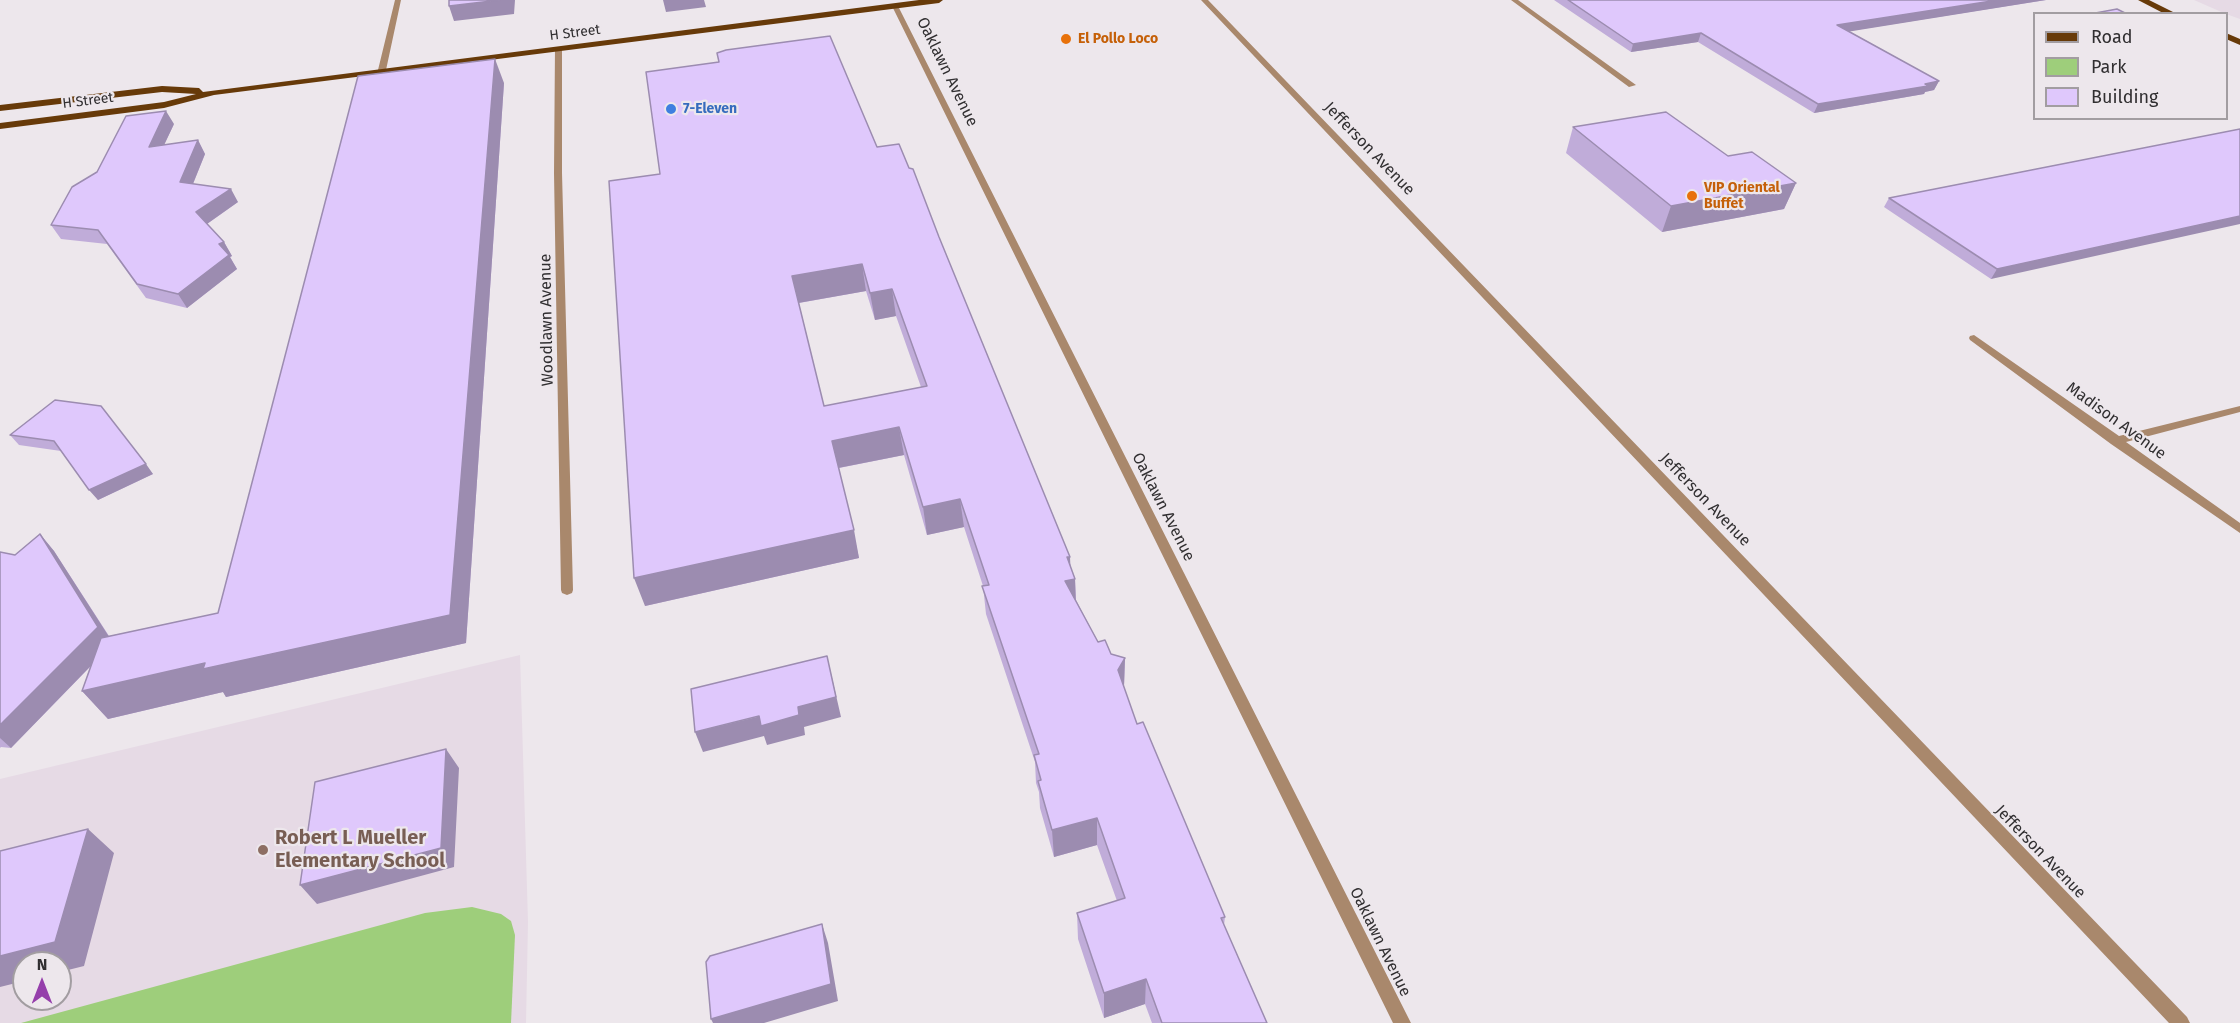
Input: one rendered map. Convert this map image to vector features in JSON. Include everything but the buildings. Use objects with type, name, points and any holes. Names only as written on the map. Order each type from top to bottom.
[{"type":"main road","name":"H Street","points":[[0,126],[164,105],[214,92],[939,0]]},
{"type":"main road","points":[[2142,0],[2169,12]]},
{"type":"main road","name":"H Street","points":[[0,108],[162,89],[214,92]]},
{"type":"street","points":[[382,70],[398,0]]},
{"type":"street","name":"Jefferson Avenue","points":[[1204,0],[2181,1023]]},
{"type":"street","points":[[1514,0],[1632,85]]},
{"type":"street","name":"Oaklawn Avenue","points":[[895,6],[1402,1023]]},
{"type":"street","name":"Woodlawn Avenue","points":[[558,49],[558,172],[567,590]]},
{"type":"street","name":"Madison Avenue","points":[[1974,338],[2240,529]]},
{"type":"street","points":[[2115,441],[2240,409]]},
{"type":"shaded area","points":[[2194,0],[2240,0],[2240,19],[2228,15],[2228,12],[2221,12]]},
{"type":"shaded area","name":"Robert L Mueller Elementary School","points":[[520,655],[528,922],[526,1023],[0,1023],[0,779]]},
{"type":"green space","points":[[472,907],[501,914],[511,921],[515,935],[511,1023],[21,1023],[72,1011],[72,1009],[425,913]]},
{"type":"place","name":"El Pollo Loco","points":[[1066,39]]},
{"type":"place","name":"7-Eleven","points":[[671,109]]},
{"type":"place","name":"VIP Oriental Buffet","points":[[1692,196]]},
{"type":"place","name":"Robert L Mueller Elementary School","points":[[263,850]]}]
